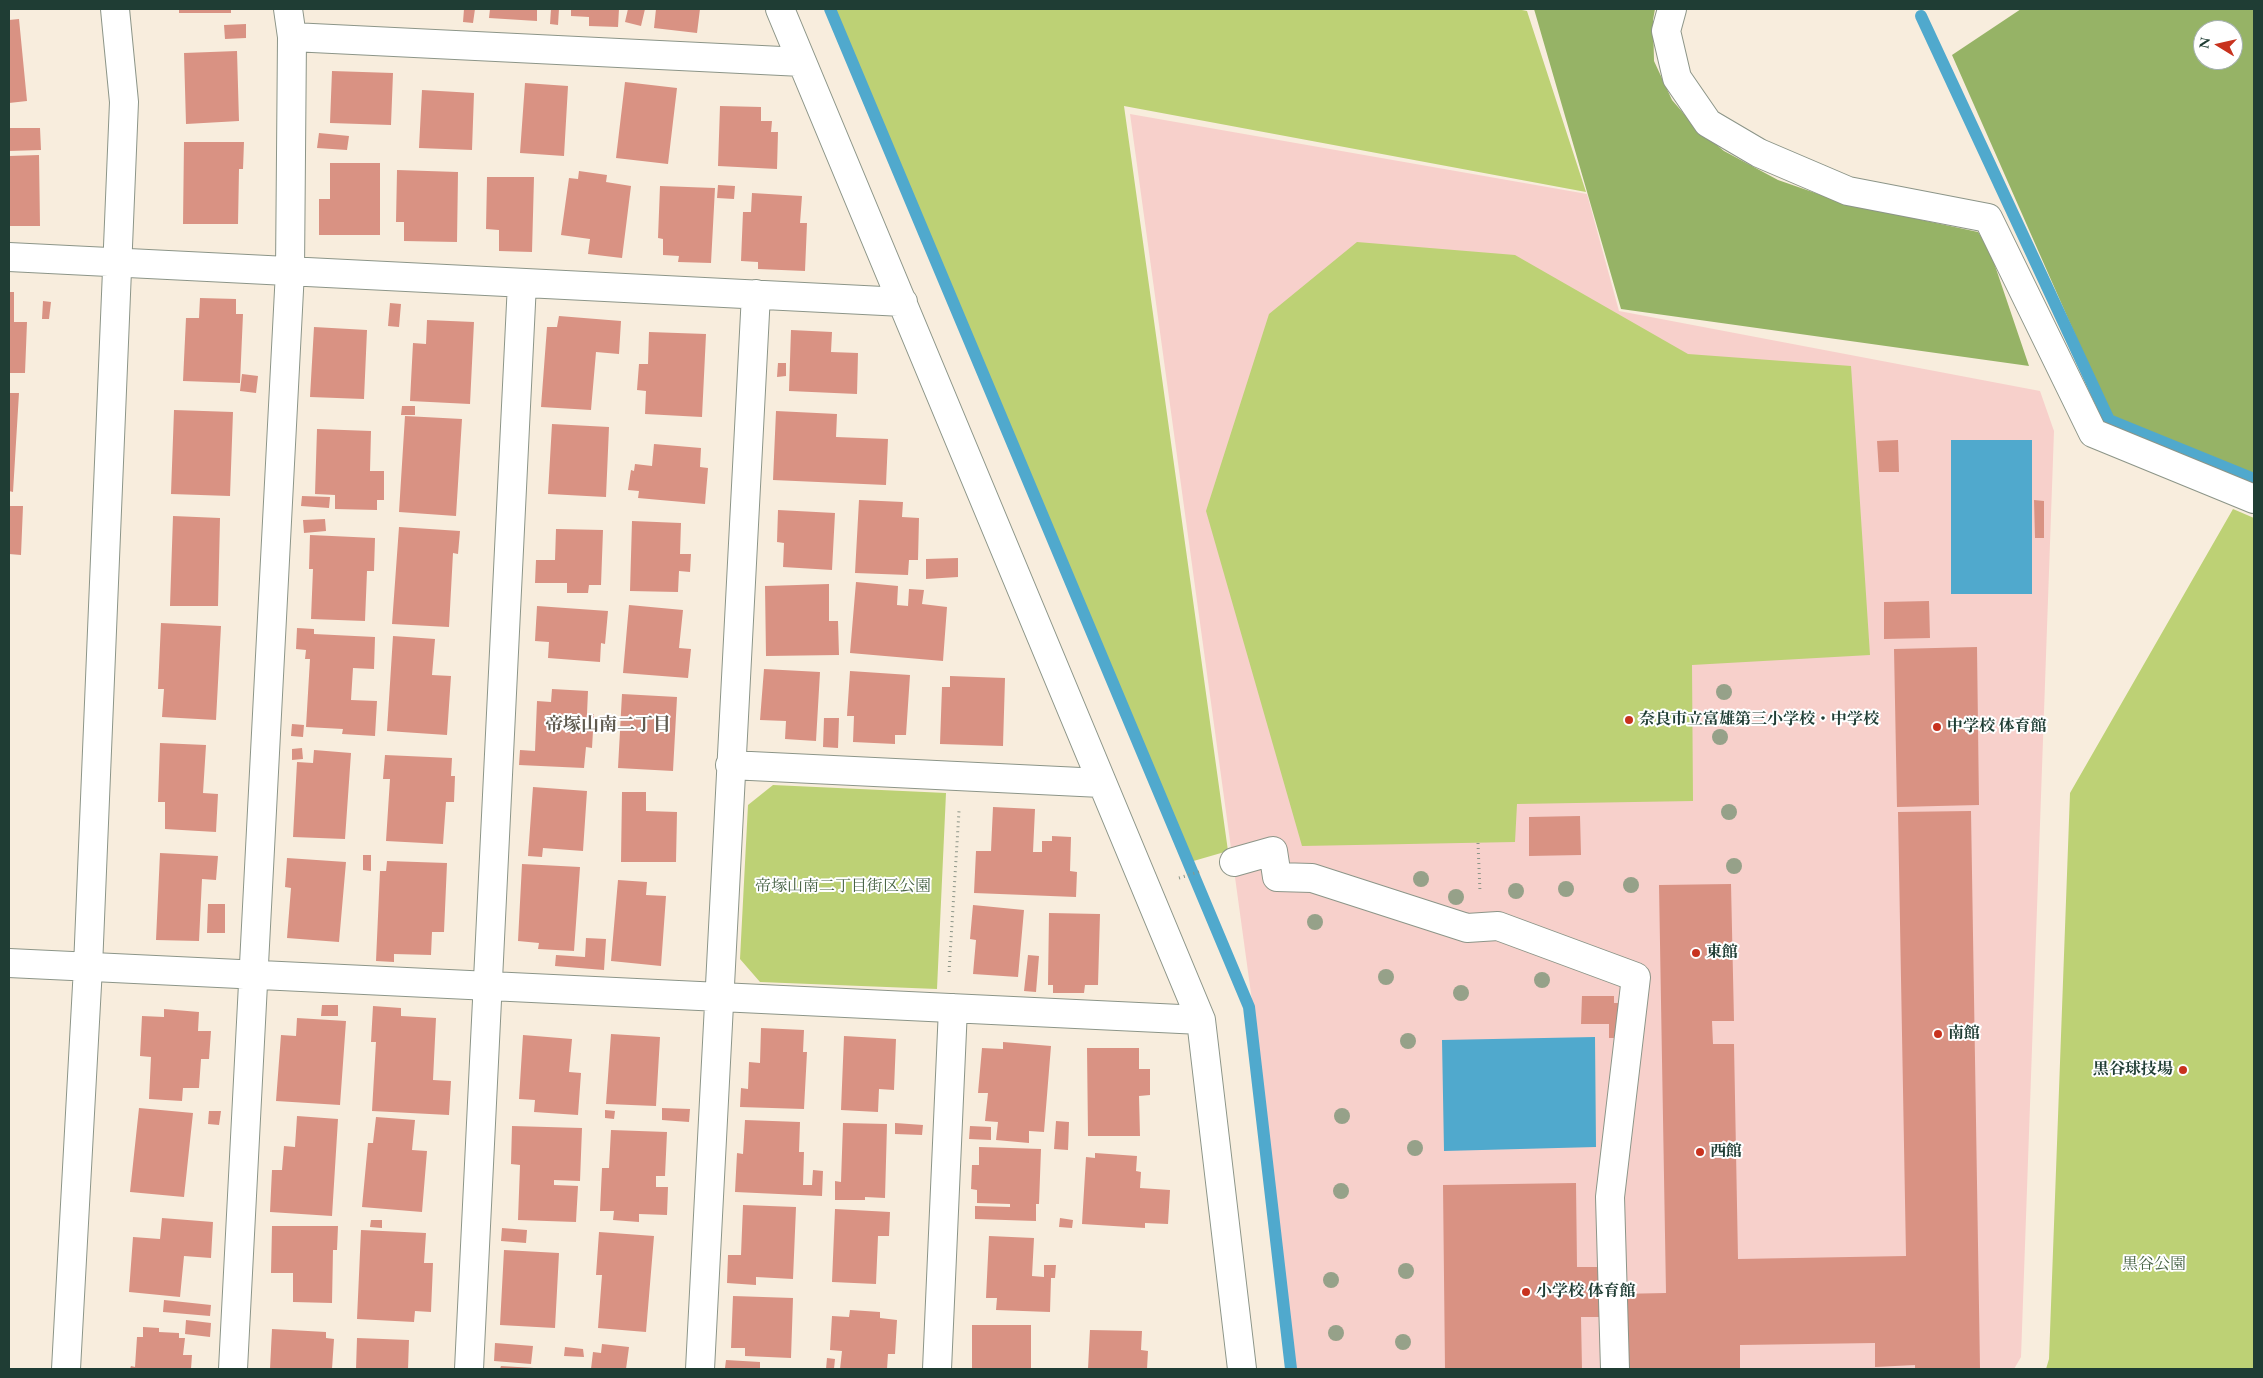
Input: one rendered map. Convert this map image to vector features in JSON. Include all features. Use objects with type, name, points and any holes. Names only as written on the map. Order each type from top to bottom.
[{"type":"street","points":[[66,1369],[88,967],[124,102],[115,9]]},
{"type":"street","points":[[233,1369],[290,272],[292,37],[288,9]]},
{"type":"street","points":[[780,9],[1201,1020],[1242,1369]]},
{"type":"street","points":[[1672,9],[1666,31],[1677,78],[1708,122],[1759,153],[1848,191],[1988,218],[2094,433],[2254,499]]},
{"type":"street","points":[[292,37],[802,62]]},
{"type":"street","points":[[9,258],[903,302]]},
{"type":"street","points":[[469,1369],[522,283]]},
{"type":"street","points":[[700,1369],[756,294]]},
{"type":"street","points":[[730,765],[1101,783]]},
{"type":"street","points":[[1234,862],[1273,851],[1277,877],[1312,878],[1467,928],[1498,926],[1636,977],[1610,1197],[1615,1369]]},
{"type":"street","points":[[9,964],[1201,1020]]},
{"type":"street","points":[[937,1369],[950,1008]]},
{"type":"path","points":[[950,1008],[961,776]]},
{"type":"path","points":[[1478,843],[1482,927]]},
{"type":"path","points":[[1146,888],[1234,862]]},
{"type":"shaded area","name":"奈良市立富雄第三小学校・中学校","points":[[1130,114],[1587,194],[1619,311],[2040,391],[2054,431],[2021,1357],[2014,1369],[1296,1369],[1253,1008]]},
{"type":"green space","points":[[833,9],[1517,9],[1527,11],[1586,192],[1124,106],[1228,851],[1190,862]]},
{"type":"green space","points":[[1534,9],[1655,9],[1653,20],[1654,61],[1672,100],[1697,129],[1724,151],[1778,180],[1847,204],[1978,232],[1989,248],[2029,366],[1621,309]]},
{"type":"green space","points":[[2021,9],[2254,9],[2254,474],[2111,416],[1952,55]]},
{"type":"green space","points":[[1357,242],[1515,255],[1688,354],[1851,366],[1870,655],[1692,665],[1693,801],[1517,804],[1515,842],[1302,846],[1206,511],[1269,314]]},
{"type":"green space","name":"黒谷公園","points":[[2233,509],[2254,518],[2254,1369],[2046,1369],[2049,1359],[2070,793]]},
{"type":"green space","name":"帝塚山南二丁目街区公園","points":[[773,785],[946,793],[937,989],[760,982],[740,959],[748,805]]},
{"type":"water","points":[[1951,440],[2032,440],[2032,594],[1951,594]]},
{"type":"water","points":[[1595,1037],[1596,1147],[1444,1151],[1442,1040]]},
{"type":"building","points":[[179,9],[231,9],[231,13],[179,13]]},
{"type":"building","points":[[464,9],[475,9],[473,23],[463,22]]},
{"type":"building","points":[[490,9],[537,9],[537,21],[489,18]]},
{"type":"building","points":[[551,9],[559,9],[558,25],[550,24]]},
{"type":"building","points":[[571,9],[619,9],[618,27],[589,26],[589,17],[571,16]]},
{"type":"building","points":[[628,9],[645,9],[641,26],[625,22]]},
{"type":"building","points":[[656,9],[700,9],[697,33],[654,28]]},
{"type":"building","points":[[19,19],[27,101],[9,103],[9,20]]},
{"type":"building","points":[[246,24],[246,38],[225,39],[224,25]]},
{"type":"building","points":[[237,51],[239,121],[186,124],[184,53]]},
{"type":"building","points":[[332,71],[393,73],[391,125],[330,123]]},
{"type":"building","points":[[625,82],[677,88],[668,164],[616,158]]},
{"type":"building","points":[[525,83],[568,86],[564,156],[520,153]]},
{"type":"building","points":[[422,90],[474,93],[472,150],[419,148]]},
{"type":"building","points":[[720,106],[761,107],[761,121],[772,121],[771,132],[778,132],[777,169],[718,166]]},
{"type":"building","points":[[9,128],[40,128],[41,150],[9,151]]},
{"type":"building","points":[[319,133],[349,136],[347,150],[317,148]]},
{"type":"building","points":[[184,142],[244,142],[243,169],[239,169],[238,224],[183,224]]},
{"type":"building","points":[[39,155],[40,226],[9,226],[9,156]]},
{"type":"building","points":[[330,163],[380,163],[380,235],[319,235],[319,199],[330,199]]},
{"type":"building","points":[[397,170],[458,172],[457,242],[404,241],[404,222],[396,222]]},
{"type":"building","points":[[579,171],[607,175],[606,182],[631,186],[622,258],[588,254],[590,239],[561,235],[569,178],[578,179]]},
{"type":"building","points":[[487,177],[534,177],[532,252],[499,251],[499,230],[486,229]]},
{"type":"building","points":[[718,185],[735,186],[734,199],[717,198]]},
{"type":"building","points":[[660,186],[715,188],[711,263],[678,262],[679,256],[663,255],[663,239],[658,238]]},
{"type":"building","points":[[752,193],[802,196],[800,223],[807,223],[805,271],[758,269],[758,262],[741,261],[743,212],[751,212]]},
{"type":"building","points":[[9,292],[14,292],[14,322],[27,322],[25,373],[9,373]]},
{"type":"building","points":[[200,298],[236,299],[236,314],[243,314],[240,383],[183,381],[186,318],[199,318]]},
{"type":"building","points":[[43,301],[51,302],[49,319],[42,319]]},
{"type":"building","points":[[390,303],[401,304],[399,327],[388,326]]},
{"type":"building","points":[[559,316],[621,321],[619,354],[596,352],[591,410],[541,407],[547,327],[557,327]]},
{"type":"building","points":[[427,320],[474,322],[470,404],[410,401],[413,343],[426,344]]},
{"type":"building","points":[[314,327],[367,330],[364,399],[310,397]]},
{"type":"building","points":[[791,330],[832,332],[831,352],[858,353],[857,394],[789,391]]},
{"type":"building","points":[[649,332],[706,334],[702,417],[645,414],[646,391],[637,390],[639,364],[648,364]]},
{"type":"building","points":[[778,363],[786,363],[786,376],[777,377]]},
{"type":"building","points":[[242,374],[258,376],[256,393],[240,391]]},
{"type":"building","points":[[9,393],[19,393],[13,492],[9,491]]},
{"type":"building","points":[[402,406],[415,406],[415,415],[401,415]]},
{"type":"building","points":[[174,410],[233,412],[230,496],[171,494]]},
{"type":"building","points":[[776,411],[837,414],[836,437],[888,439],[886,485],[773,480]]},
{"type":"building","points":[[405,416],[462,419],[456,516],[399,512]]},
{"type":"building","points":[[552,424],[609,427],[606,497],[548,494]]},
{"type":"building","points":[[317,429],[371,431],[370,471],[384,471],[384,500],[377,500],[377,510],[335,509],[335,495],[315,494]]},
{"type":"building","points":[[1898,440],[1899,472],[1879,472],[1877,441]]},
{"type":"building","points":[[654,444],[701,448],[700,467],[708,468],[705,504],[638,498],[639,491],[628,490],[631,470],[634,471],[635,464],[652,466]]},
{"type":"building","points":[[302,496],[330,497],[329,508],[301,506]]},
{"type":"building","points":[[859,500],[903,502],[902,517],[919,518],[918,560],[909,560],[908,575],[855,573]]},
{"type":"building","points":[[2034,500],[2044,501],[2044,538],[2035,538]]},
{"type":"building","points":[[9,506],[23,506],[21,555],[9,554]]},
{"type":"building","points":[[778,510],[835,513],[832,570],[783,567],[784,543],[777,542]]},
{"type":"building","points":[[173,516],[220,518],[218,606],[170,606]]},
{"type":"building","points":[[325,519],[326,531],[304,533],[303,520]]},
{"type":"building","points":[[632,521],[681,523],[680,554],[691,554],[690,572],[679,571],[678,592],[630,591]]},
{"type":"building","points":[[399,527],[460,531],[458,554],[453,553],[449,627],[392,624]]},
{"type":"building","points":[[556,529],[603,530],[601,585],[589,585],[588,593],[567,593],[567,583],[535,583],[536,560],[555,560]]},
{"type":"building","points":[[310,535],[375,538],[374,571],[367,571],[365,621],[311,619],[313,569],[309,569]]},
{"type":"building","points":[[958,558],[958,577],[926,579],[926,559]]},
{"type":"building","points":[[856,582],[898,586],[897,605],[908,606],[909,589],[924,590],[922,604],[947,607],[943,661],[850,653]]},
{"type":"building","points":[[829,584],[829,621],[838,621],[839,655],[766,656],[765,586]]},
{"type":"building","points":[[1929,601],[1930,638],[1884,639],[1884,602]]},
{"type":"building","points":[[629,605],[683,610],[679,648],[691,649],[688,678],[623,673]]},
{"type":"building","points":[[537,606],[608,611],[605,644],[601,643],[600,662],[548,658],[549,642],[535,641]]},
{"type":"building","points":[[161,623],[221,626],[216,720],[162,717],[164,689],[158,689]]},
{"type":"building","points":[[297,628],[314,629],[314,634],[375,637],[374,669],[353,668],[351,700],[377,701],[375,736],[342,734],[343,729],[306,727],[310,659],[305,659],[306,650],[296,649]]},
{"type":"building","points":[[393,636],[435,639],[432,675],[451,676],[447,735],[387,731]]},
{"type":"building","name":"中学校 体育館","points":[[1977,647],[1979,805],[1897,807],[1894,649]]},
{"type":"building","points":[[764,669],[820,672],[816,741],[785,739],[786,721],[760,720]]},
{"type":"building","points":[[850,671],[910,675],[906,735],[895,735],[895,744],[853,742],[854,716],[847,716]]},
{"type":"building","points":[[950,676],[1005,678],[1003,746],[940,744],[942,687],[950,687]]},
{"type":"building","points":[[552,689],[588,691],[587,714],[594,714],[592,748],[586,747],[584,768],[519,765],[520,750],[535,751],[537,701],[551,702]]},
{"type":"building","points":[[622,694],[677,697],[673,771],[618,768]]},
{"type":"building","points":[[824,718],[839,718],[838,748],[823,747]]},
{"type":"building","points":[[292,724],[304,725],[303,737],[291,736]]},
{"type":"building","points":[[160,743],[206,745],[203,793],[218,794],[216,832],[165,829],[165,802],[158,802]]},
{"type":"building","points":[[302,748],[303,759],[292,760],[292,749]]},
{"type":"building","points":[[314,750],[351,753],[345,839],[293,837],[297,762],[313,763]]},
{"type":"building","points":[[385,755],[452,758],[451,776],[455,776],[454,802],[446,802],[443,844],[386,841],[390,779],[383,779]]},
{"type":"building","points":[[533,787],[587,791],[583,851],[543,848],[542,857],[528,856]]},
{"type":"building","points":[[622,792],[646,792],[646,811],[677,812],[676,862],[621,862]]},
{"type":"building","points":[[993,807],[1035,809],[1033,852],[1042,852],[1042,841],[1052,841],[1052,836],[1071,837],[1070,871],[1077,872],[1076,897],[974,893],[976,851],[991,851]]},
{"type":"building","points":[[1971,811],[1980,1369],[1915,1369],[1915,1365],[1875,1367],[1875,1343],[1740,1345],[1740,1369],[1619,1369],[1618,1294],[1666,1293],[1659,885],[1731,884],[1734,1021],[1712,1021],[1713,1044],[1734,1044],[1738,1259],[1906,1256],[1898,812]]},
{"type":"building","points":[[1580,816],[1581,855],[1529,856],[1529,817]]},
{"type":"building","points":[[160,853],[218,856],[216,880],[202,879],[199,941],[156,940]]},
{"type":"building","points":[[363,855],[371,855],[371,871],[363,870]]},
{"type":"building","points":[[287,858],[346,862],[339,942],[287,938],[291,888],[285,887]]},
{"type":"building","points":[[387,861],[447,863],[444,932],[432,932],[431,955],[394,954],[394,962],[376,961],[380,871],[386,871]]},
{"type":"building","points":[[522,864],[580,867],[574,951],[538,949],[539,943],[518,941]]},
{"type":"building","points":[[618,880],[647,882],[646,895],[666,896],[661,966],[611,961]]},
{"type":"building","points":[[208,904],[225,904],[225,933],[207,933]]},
{"type":"building","points":[[973,905],[1024,910],[1018,977],[973,974],[976,940],[970,939]]},
{"type":"building","points":[[1049,913],[1100,914],[1098,985],[1085,985],[1084,993],[1053,993],[1053,985],[1048,985]]},
{"type":"building","points":[[586,938],[606,939],[604,970],[555,966],[556,955],[585,957]]},
{"type":"building","points":[[1028,955],[1039,956],[1036,992],[1024,991]]},
{"type":"building","points":[[1582,996],[1614,996],[1614,1003],[1625,1003],[1625,1038],[1609,1038],[1609,1024],[1581,1024]]},
{"type":"building","points":[[322,1005],[338,1005],[338,1016],[321,1016]]},
{"type":"building","points":[[373,1006],[401,1008],[401,1016],[436,1018],[433,1080],[451,1081],[449,1115],[372,1111],[376,1042],[371,1042]]},
{"type":"building","points":[[164,1009],[199,1012],[198,1031],[211,1031],[209,1059],[201,1059],[199,1088],[183,1088],[182,1101],[149,1099],[151,1057],[140,1056],[142,1016],[164,1017]]},
{"type":"building","points":[[297,1018],[346,1021],[340,1105],[276,1101],[281,1035],[296,1036]]},
{"type":"building","points":[[761,1028],[804,1030],[803,1052],[807,1052],[804,1109],[740,1107],[741,1088],[748,1089],[749,1062],[760,1063]]},
{"type":"building","points":[[611,1034],[660,1037],[656,1106],[606,1104]]},
{"type":"building","points":[[523,1035],[572,1039],[569,1072],[581,1073],[578,1115],[534,1112],[535,1100],[519,1099]]},
{"type":"building","points":[[844,1036],[896,1039],[894,1090],[879,1089],[878,1112],[841,1110]]},
{"type":"building","points":[[1003,1042],[1051,1046],[1044,1132],[1029,1131],[1029,1143],[996,1140],[998,1122],[985,1121],[988,1093],[978,1093],[982,1048],[1003,1049]]},
{"type":"building","points":[[1087,1048],[1139,1048],[1139,1069],[1150,1069],[1150,1095],[1139,1096],[1140,1136],[1088,1136]]},
{"type":"building","points":[[139,1108],[193,1113],[184,1197],[130,1192]]},
{"type":"building","points":[[662,1108],[690,1109],[689,1122],[662,1120]]},
{"type":"building","points":[[605,1110],[615,1111],[614,1119],[605,1118]]},
{"type":"building","points":[[209,1111],[221,1111],[219,1125],[208,1124]]},
{"type":"building","points":[[297,1116],[338,1119],[332,1216],[270,1212],[272,1170],[282,1170],[284,1146],[295,1147]]},
{"type":"building","points":[[376,1117],[415,1120],[412,1150],[427,1151],[422,1212],[362,1207],[368,1143],[373,1143]]},
{"type":"building","points":[[745,1120],[800,1122],[799,1152],[804,1152],[803,1185],[812,1185],[813,1170],[823,1171],[822,1196],[735,1192],[737,1153],[743,1154]]},
{"type":"building","points":[[1056,1121],[1069,1122],[1068,1150],[1054,1149]]},
{"type":"building","points":[[843,1123],[887,1124],[885,1198],[865,1197],[865,1200],[835,1200],[835,1181],[841,1182]]},
{"type":"building","points":[[895,1123],[923,1125],[922,1135],[895,1134]]},
{"type":"building","points":[[512,1126],[582,1128],[580,1181],[554,1180],[554,1185],[578,1186],[576,1222],[518,1220],[520,1165],[511,1164]]},
{"type":"building","points":[[970,1126],[991,1127],[991,1140],[969,1139]]},
{"type":"building","points":[[611,1130],[667,1132],[665,1176],[656,1176],[656,1187],[668,1187],[667,1215],[639,1214],[639,1222],[613,1220],[614,1211],[600,1211],[602,1168],[609,1168]]},
{"type":"building","points":[[979,1147],[1041,1149],[1039,1204],[1036,1204],[1036,1221],[975,1219],[975,1206],[1010,1207],[1010,1204],[977,1203],[977,1190],[971,1189],[972,1165],[979,1165]]},
{"type":"building","points":[[1095,1153],[1137,1156],[1136,1171],[1141,1172],[1140,1188],[1170,1190],[1168,1224],[1145,1223],[1145,1228],[1082,1224],[1086,1157],[1095,1158]]},
{"type":"building","name":"小学校 体育館","points":[[1576,1183],[1577,1267],[1608,1267],[1609,1317],[1581,1317],[1582,1369],[1445,1369],[1443,1185]]},
{"type":"building","points":[[743,1205],[796,1207],[793,1279],[756,1277],[756,1285],[727,1283],[728,1255],[741,1255]]},
{"type":"building","points":[[835,1209],[890,1212],[889,1236],[878,1236],[876,1284],[832,1282]]},
{"type":"building","points":[[162,1218],[213,1222],[211,1258],[184,1256],[180,1297],[129,1292],[133,1237],[160,1239]]},
{"type":"building","points":[[1060,1218],[1073,1220],[1072,1228],[1059,1227]]},
{"type":"building","points":[[371,1220],[382,1220],[382,1228],[370,1227]]},
{"type":"building","points":[[272,1226],[338,1226],[337,1250],[333,1250],[332,1303],[293,1302],[293,1273],[271,1273]]},
{"type":"building","points":[[502,1228],[527,1230],[526,1243],[501,1241]]},
{"type":"building","points":[[361,1230],[426,1233],[424,1263],[433,1263],[431,1312],[415,1311],[414,1322],[357,1319]]},
{"type":"building","points":[[599,1232],[654,1236],[646,1332],[598,1328],[602,1275],[596,1275]]},
{"type":"building","points":[[989,1236],[1034,1238],[1032,1276],[1044,1277],[1044,1265],[1056,1265],[1055,1278],[1051,1278],[1050,1312],[996,1310],[997,1298],[986,1298]]},
{"type":"building","points":[[504,1250],[559,1253],[555,1328],[500,1325]]},
{"type":"building","points":[[733,1296],[793,1298],[791,1358],[745,1356],[745,1348],[731,1348]]},
{"type":"building","points":[[164,1300],[211,1305],[210,1316],[163,1312]]},
{"type":"building","points":[[850,1310],[880,1312],[880,1318],[897,1320],[895,1354],[888,1354],[887,1369],[840,1369],[842,1351],[830,1350],[832,1316],[849,1317]]},
{"type":"building","points":[[186,1320],[211,1323],[210,1337],[185,1334]]},
{"type":"building","points":[[972,1325],[1031,1325],[1031,1369],[972,1369]]},
{"type":"building","points":[[143,1327],[159,1328],[159,1332],[179,1333],[179,1338],[185,1338],[183,1355],[192,1355],[191,1369],[130,1369],[131,1366],[135,1367],[137,1337],[143,1337]]},
{"type":"building","points":[[272,1329],[326,1332],[326,1338],[334,1339],[332,1369],[270,1369]]},
{"type":"building","points":[[1090,1330],[1142,1331],[1141,1350],[1148,1351],[1147,1369],[1088,1369]]},
{"type":"building","points":[[357,1338],[409,1340],[408,1369],[356,1369]]},
{"type":"building","points":[[495,1343],[533,1346],[531,1364],[494,1361]]},
{"type":"building","points":[[602,1344],[629,1347],[626,1369],[591,1369],[593,1352],[601,1353]]},
{"type":"building","points":[[565,1347],[583,1349],[584,1357],[564,1356]]},
{"type":"building","points":[[827,1358],[835,1359],[834,1369],[826,1369]]},
{"type":"building","points":[[726,1360],[760,1362],[760,1369],[725,1368]]},
{"type":"building","points":[[501,1366],[534,1368],[534,1369],[500,1369]]},
{"type":"waterway","points":[[830,9],[1249,1007],[1291,1369]]},
{"type":"waterway","points":[[1921,16],[2109,420],[2254,479]]},
{"type":"place","name":"奈良市立富雄第三小学校・中学校","points":[[1629,720]]},
{"type":"place","name":"中学校 体育館","points":[[1937,727]]},
{"type":"place","name":"東館","points":[[1696,953]]},
{"type":"place","name":"南館","points":[[1938,1034]]},
{"type":"place","name":"黒谷球技場","points":[[2183,1070]]},
{"type":"place","name":"西館","points":[[1700,1152]]},
{"type":"place","name":"小学校 体育館","points":[[1526,1292]]},
{"type":"district","name":"帝塚山南二丁目","points":[[608,725]]}]
